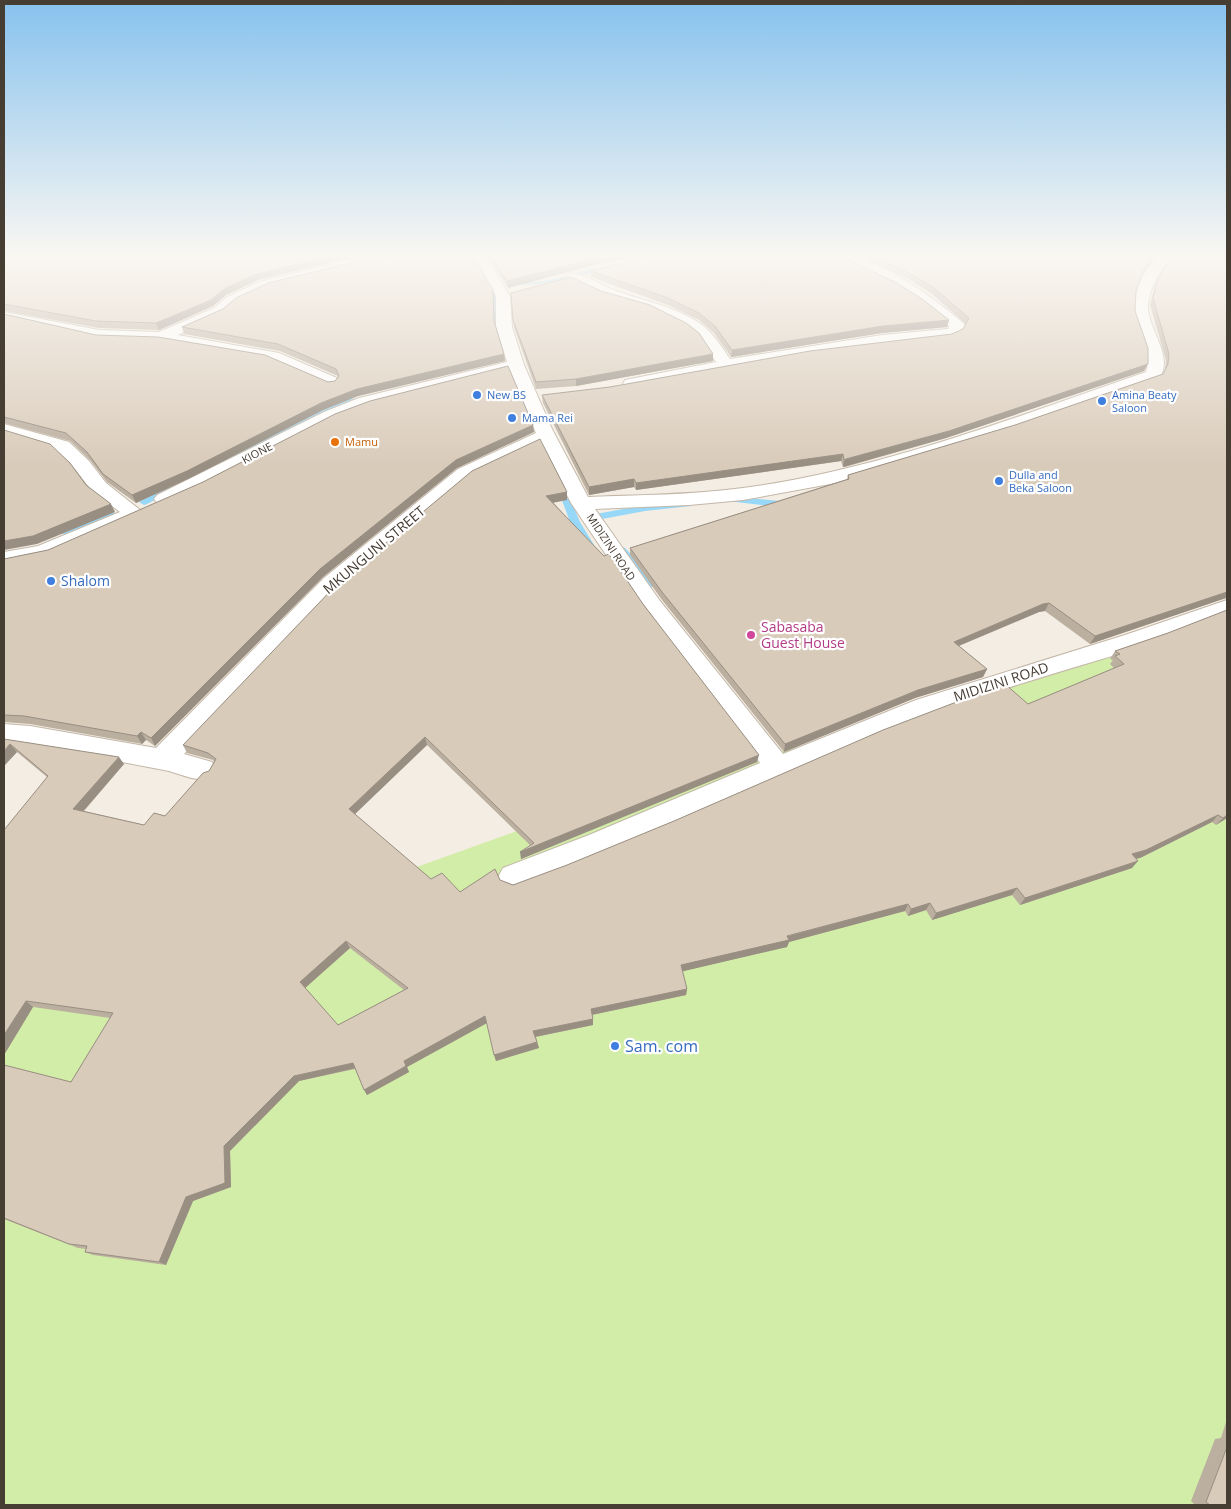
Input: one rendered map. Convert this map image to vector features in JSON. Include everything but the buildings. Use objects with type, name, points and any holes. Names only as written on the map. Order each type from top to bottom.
[{"type":"street","points":[[35,324],[99,335],[161,337],[273,356],[331,382]]},
{"type":"street","points":[[161,337],[189,324]]},
{"type":"street","name":"MIDIZINI ROAD","points":[[505,324],[516,365],[540,395],[546,436],[581,503],[652,606],[778,767]]},
{"type":"street","points":[[691,324],[705,335],[726,365]]},
{"type":"street","points":[[619,386],[726,365],[882,340],[954,332],[956,324]]},
{"type":"street","points":[[581,503],[689,500],[734,495],[842,476],[1006,426],[1153,375],[1158,358],[1145,324]]},
{"type":"street","name":"KIONE","points":[[4,559],[44,551],[134,513],[198,484],[338,413],[386,396],[516,365]]},
{"type":"street","points":[[4,429],[62,446],[82,465],[99,488],[134,513]]},
{"type":"street","name":"MKUNGUNI STREET","points":[[162,759],[332,583],[466,473],[546,436]]},
{"type":"street","name":"MIDIZINI ROAD","points":[[514,877],[725,792],[778,767],[925,707],[1098,650],[1132,641],[1227,607]]},
{"type":"street","points":[[4,734],[30,736],[162,759],[202,770]]},
{"type":"green space","points":[[1227,625],[1227,1505],[4,1505],[4,1004],[375,882],[567,813],[1066,670],[1187,630]]},
{"type":"waterway","points":[[496,324],[503,341]]},
{"type":"waterway","points":[[216,466],[312,416],[353,400]]},
{"type":"waterway","points":[[560,484],[575,522],[589,545]]},
{"type":"waterway","points":[[144,502],[169,489]]},
{"type":"waterway","points":[[730,499],[789,505]]},
{"type":"waterway","points":[[603,527],[596,517],[645,508],[688,504]]},
{"type":"waterway","points":[[64,532],[113,515]]},
{"type":"waterway","points":[[622,550],[654,585]]},
{"type":"place","name":"New BS","points":[[477,395]]},
{"type":"place","name":"Amina Beaty Saloon","points":[[1102,401]]},
{"type":"place","name":"Mama Rei","points":[[512,418]]},
{"type":"place","name":"Mamu","points":[[335,442]]},
{"type":"place","name":"Dulla and Beka Saloon","points":[[999,481]]},
{"type":"place","name":"Shalom","points":[[51,581]]},
{"type":"place","name":"Sabasaba Guest House","points":[[751,635]]},
{"type":"place","name":"Sam. com","points":[[615,1046]]}]
